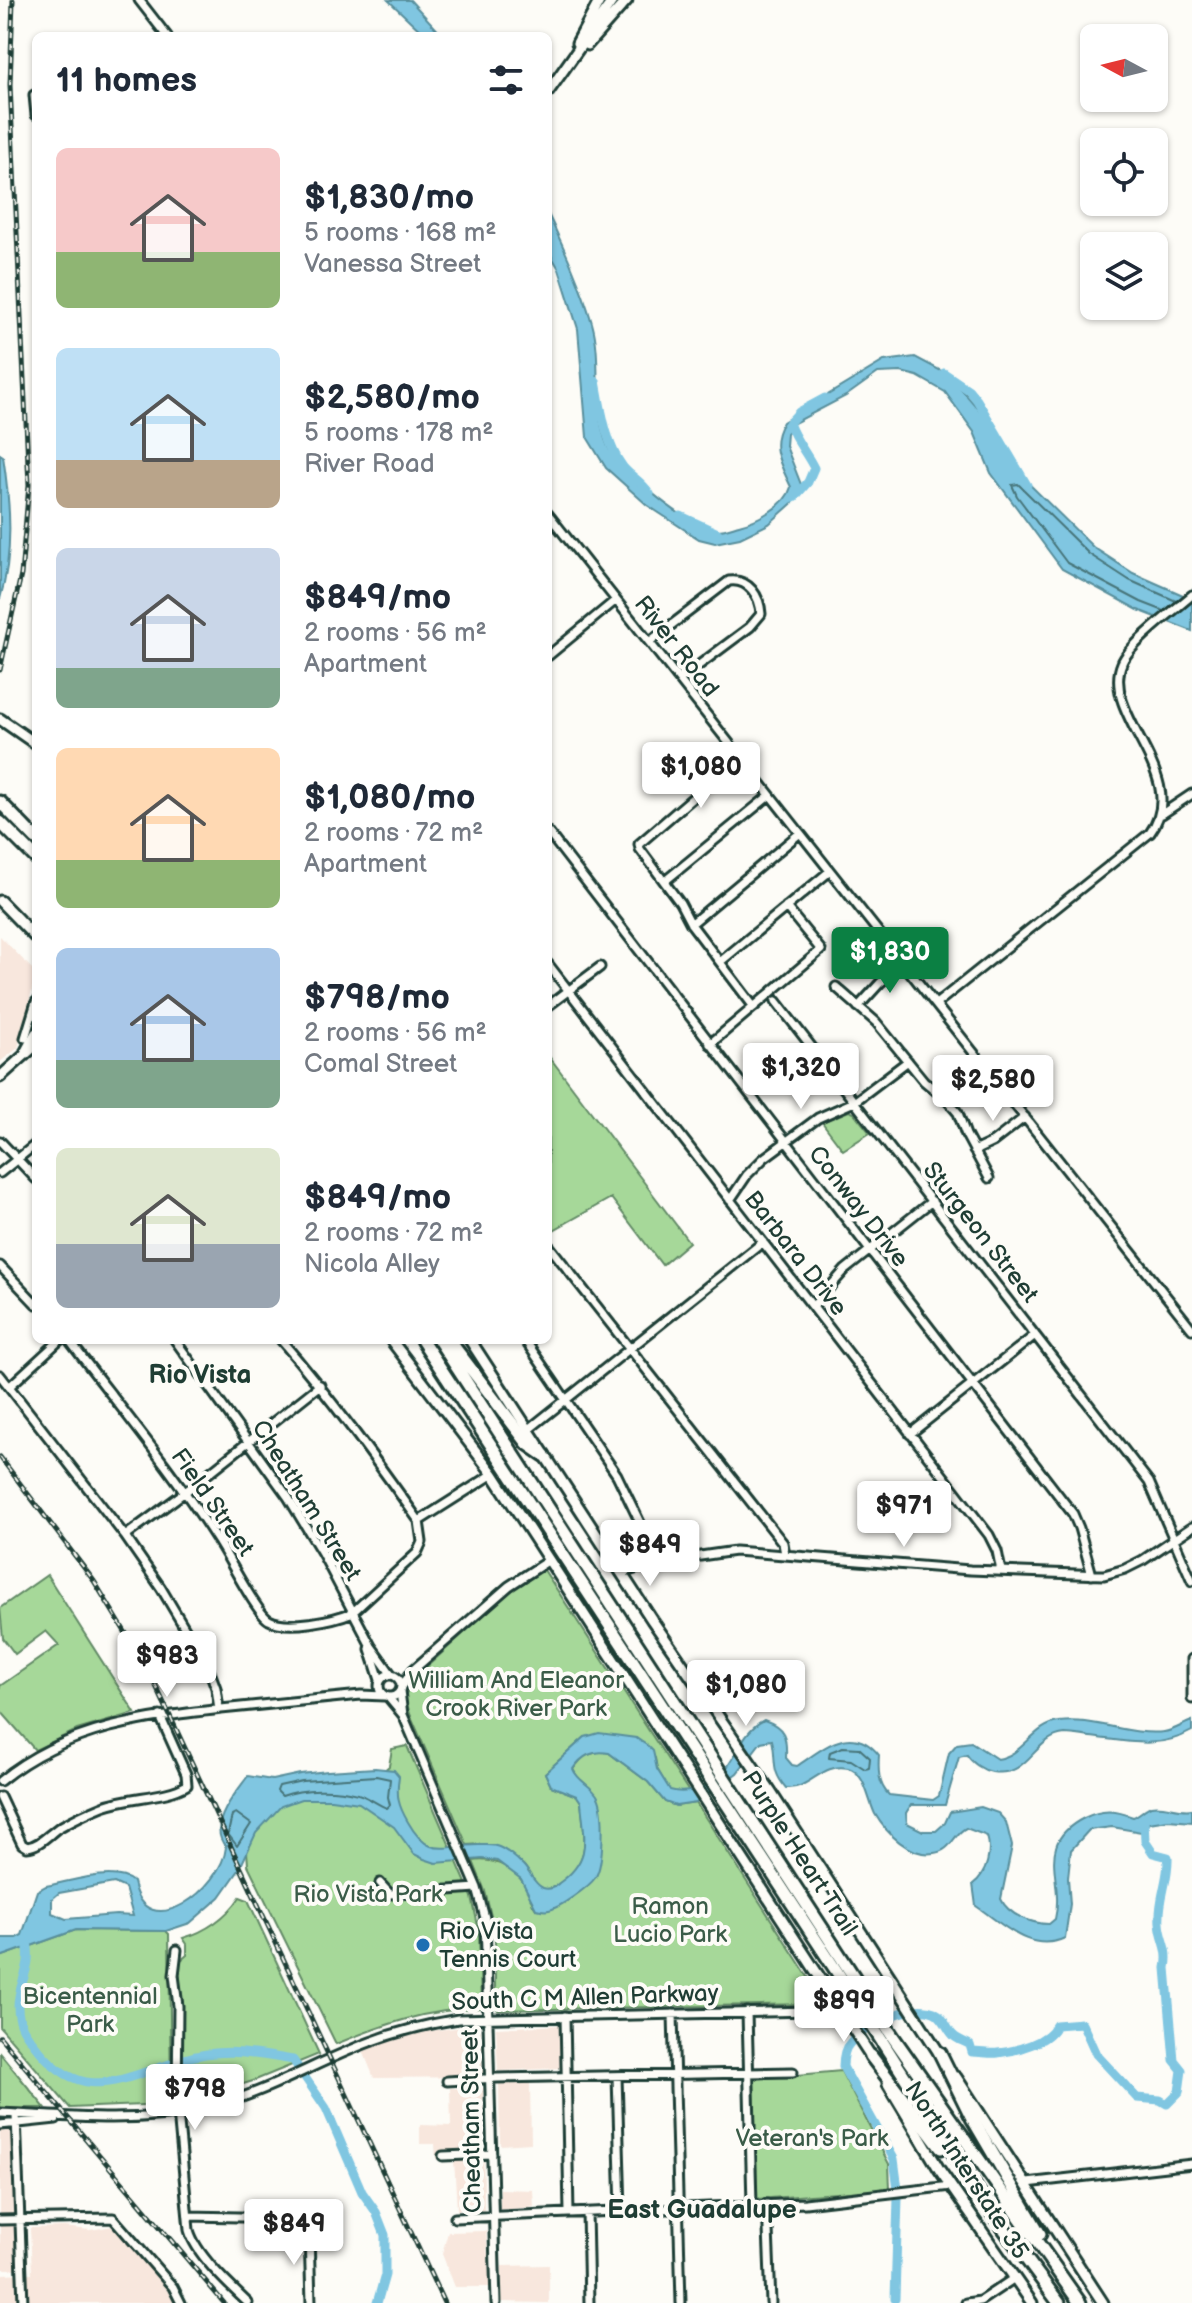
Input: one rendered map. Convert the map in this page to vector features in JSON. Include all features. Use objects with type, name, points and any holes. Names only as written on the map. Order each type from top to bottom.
[{"type":"highway","points":[[0,802],[32,835]]},
{"type":"highway","points":[[0,822],[32,854]]},
{"type":"highway","name":"Purple Heart Trail","points":[[425,1344],[725,1804],[867,2007]]},
{"type":"highway","name":"Purple Heart Trail","points":[[442,1344],[737,1796],[985,2203],[1059,2303]]},
{"type":"highway","points":[[452,1344],[528,1444],[544,1455]]},
{"type":"highway","name":"Purple Heart Trail","points":[[888,2041],[1078,2300]]},
{"type":"highway","points":[[937,2049],[972,2118],[1078,2300]]},
{"type":"highway","points":[[870,2055],[985,2203]]},
{"type":"main road","points":[[556,80],[600,0]]},
{"type":"main road","points":[[552,86],[613,0]]},
{"type":"main road","points":[[556,80],[627,0]]},
{"type":"main road","points":[[0,719],[32,741]]},
{"type":"main road","points":[[0,901],[32,934]]},
{"type":"main road","points":[[0,1076],[32,1048]]},
{"type":"main road","points":[[0,1076],[31,1053]]},
{"type":"main road","name":"North Interstate 35","points":[[394,1344],[493,1474],[840,2005],[902,2112],[1032,2303]]},
{"type":"main road","name":"North Interstate 35","points":[[473,1344],[621,1573],[770,1791],[1103,2303]]},
{"type":"street","points":[[139,0],[164,32]]},
{"type":"street","name":"River Road","points":[[552,519],[1192,1329]]},
{"type":"street","points":[[649,642],[729,581],[743,582],[754,591],[761,614],[750,627],[679,680]]},
{"type":"street","points":[[936,1004],[1160,823],[1163,790],[1159,776],[1122,697],[1119,681],[1123,659],[1192,595]]},
{"type":"street","points":[[552,653],[616,600]]},
{"type":"street","points":[[740,757],[639,844],[691,924],[754,1007]]},
{"type":"street","points":[[1162,814],[1192,794]]},
{"type":"street","points":[[665,881],[770,795]]},
{"type":"street","points":[[691,924],[800,833]]},
{"type":"street","name":"Conway Drive","points":[[552,837],[1073,1514],[1092,1575]]},
{"type":"street","points":[[720,962],[830,871]]},
{"type":"street","points":[[710,1044],[821,950],[786,907]]},
{"type":"street","points":[[858,1007],[880,983],[904,964]]},
{"type":"street","points":[[552,1003],[600,967]]},
{"type":"street","name":"Barbara Drive","points":[[552,969],[989,1535],[997,1551],[1001,1571]]},
{"type":"street","points":[[836,987],[886,1032],[924,1081],[958,1113],[989,1178]]},
{"type":"street","name":"Sturgeon Street","points":[[776,1001],[1152,1489],[1192,1581]]},
{"type":"street","points":[[25,1038],[32,1015]]},
{"type":"street","points":[[730,1200],[755,1166],[818,1118],[854,1102],[908,1061]]},
{"type":"street","points":[[974,1151],[993,1142],[1025,1117]]},
{"type":"street","points":[[0,1141],[32,1175]]},
{"type":"street","points":[[0,1173],[32,1147]]},
{"type":"street","points":[[813,1306],[832,1283],[932,1201]]},
{"type":"street","points":[[528,1430],[763,1242]]},
{"type":"street","points":[[552,1250],[783,1543],[785,1554]]},
{"type":"street","points":[[0,1266],[32,1300]]},
{"type":"street","points":[[910,1434],[1035,1335]]},
{"type":"street","points":[[10,1386],[56,1344]]},
{"type":"street","name":"Field Street","points":[[72,1344],[185,1492],[264,1617],[283,1624],[340,1617],[353,1612]]},
{"type":"street","name":"Cheatham Street","points":[[178,1344],[248,1440],[322,1553],[371,1646],[394,1675],[401,1689],[403,1715]]},
{"type":"street","points":[[284,1344],[320,1385],[419,1521],[422,1542],[417,1553],[353,1612]]},
{"type":"street","points":[[528,1344],[617,1475],[659,1562]]},
{"type":"street","points":[[0,1375],[125,1536],[161,1588],[204,1660],[216,1688],[219,1709]]},
{"type":"street","points":[[125,1536],[320,1385]]},
{"type":"street","points":[[419,1521],[493,1474]]},
{"type":"street","points":[[621,1573],[659,1562],[735,1551],[1092,1575],[1125,1569],[1192,1527]]},
{"type":"street","points":[[0,1781],[33,1757],[79,1735],[110,1725],[219,1709],[361,1695],[395,1696],[413,1670],[509,1586],[549,1560]]},
{"type":"street","name":"Cheatham Street","points":[[371,1646],[386,1696],[403,1715],[477,1888],[487,1932],[496,2303]]},
{"type":"street","points":[[1192,1659],[1192,1699]]},
{"type":"street","points":[[361,1695],[394,1675],[413,1670]]},
{"type":"street","points":[[0,1797],[22,1844],[33,1847],[59,1828],[101,1806],[154,1793],[177,1791],[187,1785],[186,1774],[160,1716]]},
{"type":"street","points":[[380,1883],[390,1894],[477,1888]]},
{"type":"street","points":[[177,1950],[174,1975],[178,2006],[178,2113],[193,2242],[248,2303]]},
{"type":"street","name":"South C M Allen Parkway","points":[[0,2113],[58,2118],[178,2113],[215,2106],[248,2096],[367,2043],[415,2027],[458,2019],[827,2010],[840,2005]]},
{"type":"street","points":[[747,2012],[752,2205]]},
{"type":"street","points":[[673,2014],[681,2303]]},
{"type":"street","points":[[565,2016],[569,2213]]},
{"type":"street","points":[[447,2081],[793,2072]]},
{"type":"street","points":[[617,2076],[621,2211]]},
{"type":"street","points":[[16,2115],[23,2303]]},
{"type":"street","name":"South C M Allen Parkway","points":[[0,2125],[58,2118]]},
{"type":"street","points":[[443,2156],[492,2154]]},
{"type":"street","points":[[1027,2183],[1189,2164],[1192,2173]]},
{"type":"street","points":[[455,2218],[839,2200],[951,2186]]},
{"type":"street","points":[[767,2204],[771,2303]]},
{"type":"street","points":[[587,2212],[589,2303]]},
{"type":"street","points":[[188,2216],[291,2218],[304,2222],[309,2234],[311,2303]]},
{"type":"street","points":[[0,2220],[113,2218],[173,2287],[181,2303]]},
{"type":"street","points":[[966,2303],[980,2301],[1013,2279]]},
{"type":"shaded area","points":[[0,936],[32,969],[32,990],[18,1048],[0,1062]]},
{"type":"shaded area","points":[[480,2025],[483,2077],[374,2078],[363,2051],[429,2031]]},
{"type":"shaded area","points":[[559,2025],[560,2068],[498,2071],[496,2028]]},
{"type":"shaded area","points":[[530,2083],[531,2143],[500,2145],[499,2084]]},
{"type":"shaded area","points":[[450,2088],[483,2088],[484,2210],[457,2210],[454,2160],[436,2159],[435,2144],[420,2144],[420,2125],[451,2126]]},
{"type":"shaded area","points":[[0,2131],[12,2131],[14,2134],[16,2269],[0,2269]]},
{"type":"shaded area","points":[[500,2189],[533,2190],[534,2207],[500,2210]]},
{"type":"shaded area","points":[[113,2226],[171,2294],[175,2303],[0,2303],[0,2274],[32,2273],[30,2228],[90,2230]]},
{"type":"shaded area","points":[[486,2231],[490,2287],[455,2287],[442,2254],[448,2232]]},
{"type":"shaded area","points":[[549,2265],[549,2303],[502,2302],[502,2266]]},
{"type":"green space","points":[[552,1060],[689,1242],[662,1265],[611,1198],[552,1231]]},
{"type":"green space","points":[[849,1111],[870,1133],[843,1150],[822,1122]]},
{"type":"green space","name":"William And Eleanor Crook River Park","points":[[544,1570],[689,1792],[670,1791],[657,1769],[655,1758],[636,1738],[585,1737],[545,1773],[551,1786],[577,1796],[581,1802],[584,1836],[582,1855],[572,1873],[547,1889],[538,1886],[524,1866],[505,1852],[482,1845],[467,1845],[405,1697],[411,1681],[507,1594]]},
{"type":"green space","points":[[47,1575],[135,1713],[77,1730],[35,1750],[0,1710],[0,1686],[59,1645],[46,1631],[15,1654],[3,1638],[0,1608]]},
{"type":"green space","name":"Rio Vista Park","points":[[407,1746],[472,1897],[479,1931],[481,2005],[480,2008],[442,2011],[406,2019],[336,2044],[248,1865],[243,1796],[254,1788],[356,1794],[389,1766],[392,1749]]},
{"type":"green space","name":"Ramon Lucio Park","points":[[601,1751],[609,1753],[648,1782],[665,1802],[676,1806],[696,1803],[821,1997],[819,2002],[498,2010],[495,2006],[495,1933],[485,1891],[473,1861],[498,1863],[512,1871],[524,1884],[536,1909],[601,1853],[602,1820],[598,1805],[590,1789],[573,1769],[584,1756]]},
{"type":"green space","points":[[240,1897],[248,1900],[319,2054],[253,2081],[191,2100],[185,2097],[183,2074],[179,1967],[180,1961],[187,1955],[187,1944],[183,1938],[215,1923]]},
{"type":"green space","name":"Bicentennial Park","points":[[76,1930],[166,1931],[169,1934],[171,2100],[168,2104],[70,2108],[0,2027],[0,1957]]},
{"type":"green space","points":[[0,2053],[45,2108],[0,2108]]},
{"type":"green space","name":"Veteran's Park","points":[[841,2071],[889,2164],[890,2189],[757,2199],[754,2079]]},
{"type":"water","points":[[388,0],[410,0],[439,32],[422,32]]},
{"type":"water","points":[[552,223],[578,281],[592,323],[597,350],[598,405],[607,444],[631,475],[691,521],[704,527],[727,529],[770,511],[783,500],[791,487],[776,447],[783,422],[884,361],[915,357],[949,375],[988,420],[1018,473],[1093,547],[1133,573],[1192,599],[1192,631],[1138,610],[1062,569],[991,473],[974,432],[945,392],[917,376],[901,372],[878,373],[846,396],[794,423],[787,433],[786,446],[802,487],[798,498],[769,524],[740,538],[715,543],[699,539],[647,505],[606,468],[587,437],[578,329],[559,269],[552,257]]},
{"type":"water","points":[[0,454],[3,456],[9,528],[7,564],[0,599]]},
{"type":"water","points":[[764,1720],[783,1734],[786,1758],[792,1765],[797,1766],[838,1741],[858,1740],[879,1755],[881,1781],[889,1795],[933,1800],[939,1796],[949,1753],[957,1744],[971,1742],[997,1759],[1014,1752],[1050,1724],[1059,1722],[1085,1722],[1151,1733],[1167,1731],[1192,1721],[1192,1731],[1167,1741],[1129,1742],[1068,1734],[1054,1737],[1015,1769],[1005,1772],[985,1770],[967,1755],[959,1757],[945,1805],[911,1805],[906,1813],[907,1823],[923,1831],[936,1831],[945,1823],[950,1812],[981,1807],[998,1813],[1006,1822],[1012,1846],[1001,1899],[1009,1910],[1035,1922],[1049,1924],[1055,1919],[1055,1851],[1059,1839],[1084,1818],[1108,1812],[1133,1817],[1156,1805],[1192,1809],[1192,1822],[1168,1820],[1149,1823],[1141,1832],[1112,1827],[1089,1830],[1071,1850],[1068,1878],[1070,1904],[1065,1938],[1040,1942],[1018,1935],[976,1906],[973,1884],[982,1875],[987,1862],[987,1836],[966,1828],[940,1852],[916,1851],[892,1836],[875,1814],[862,1781],[848,1768],[831,1769],[802,1785],[786,1788],[776,1770],[772,1740],[761,1742],[737,1773],[696,1803],[676,1806],[665,1802],[648,1782],[609,1753],[597,1752],[584,1757],[573,1769],[595,1793],[600,1804],[602,1838],[598,1871],[592,1882],[580,1892],[549,1910],[536,1909],[521,1879],[497,1861],[482,1859],[436,1863],[414,1854],[394,1827],[359,1803],[301,1799],[281,1806],[256,1833],[239,1870],[220,1897],[190,1923],[166,1931],[76,1930],[0,1957],[0,1938],[22,1935],[37,1891],[46,1886],[91,1876],[115,1875],[133,1882],[141,1901],[152,1910],[167,1910],[183,1904],[212,1879],[221,1863],[226,1847],[219,1829],[221,1819],[230,1800],[248,1776],[272,1780],[328,1771],[394,1770],[399,1776],[398,1795],[402,1810],[424,1842],[439,1848],[497,1846],[521,1863],[540,1886],[547,1889],[570,1874],[577,1865],[582,1856],[584,1837],[581,1802],[577,1796],[551,1786],[545,1773],[585,1737],[599,1733],[636,1738],[653,1751],[657,1769],[670,1790],[679,1792],[697,1789],[714,1780],[728,1766],[746,1736]],"holes":[[[114,1883],[125,1888],[133,1916],[66,1919],[52,1913],[52,1899],[59,1893]]]},
{"type":"waterway","points":[[944,373],[969,390],[977,400],[1027,485]]},
{"type":"waterway","points":[[596,381],[612,448],[623,467],[650,494]]},
{"type":"waterway","points":[[794,498],[808,482],[814,468],[789,423],[799,412],[825,398]]},
{"type":"waterway","points":[[681,516],[718,533]]},
{"type":"waterway","points":[[898,2189],[894,2159],[843,2067],[844,2054],[850,2043],[866,2029],[889,2017],[913,2010],[934,2012],[954,2036],[970,2045],[972,2052],[989,2053],[1031,2045],[1047,2036],[1056,2025],[1082,2023],[1096,2054],[1137,2098],[1160,2100],[1167,2104],[1179,2092],[1182,2070],[1174,2060],[1167,1955],[1160,1923],[1168,1857],[1153,1853],[1145,1841],[1144,1819]]},
{"type":"waterway","points":[[27,1942],[28,1960],[18,2007],[20,2020],[31,2040],[55,2066],[70,2077],[102,2083],[173,2063]]},
{"type":"waterway","points":[[181,2060],[224,2052],[293,2060],[326,2108],[362,2192],[376,2212],[385,2235],[385,2275],[377,2303]]},
{"type":"waterway","points":[[895,2299],[898,2198]]},
{"type":"railway","points":[[0,670],[21,575],[29,485],[10,85],[13,0]]},
{"type":"railway","points":[[0,1457],[94,1581],[149,1671],[444,2303]]},
{"type":"railway","points":[[0,2037],[224,2303]]},
{"type":"place","name":"Rio Vista Tennis Court","points":[[423,1945]]},
{"type":"district","name":"Rio Vista","points":[[200,1374]]},
{"type":"district","name":"East Guadalupe","points":[[702,2209]]}]
